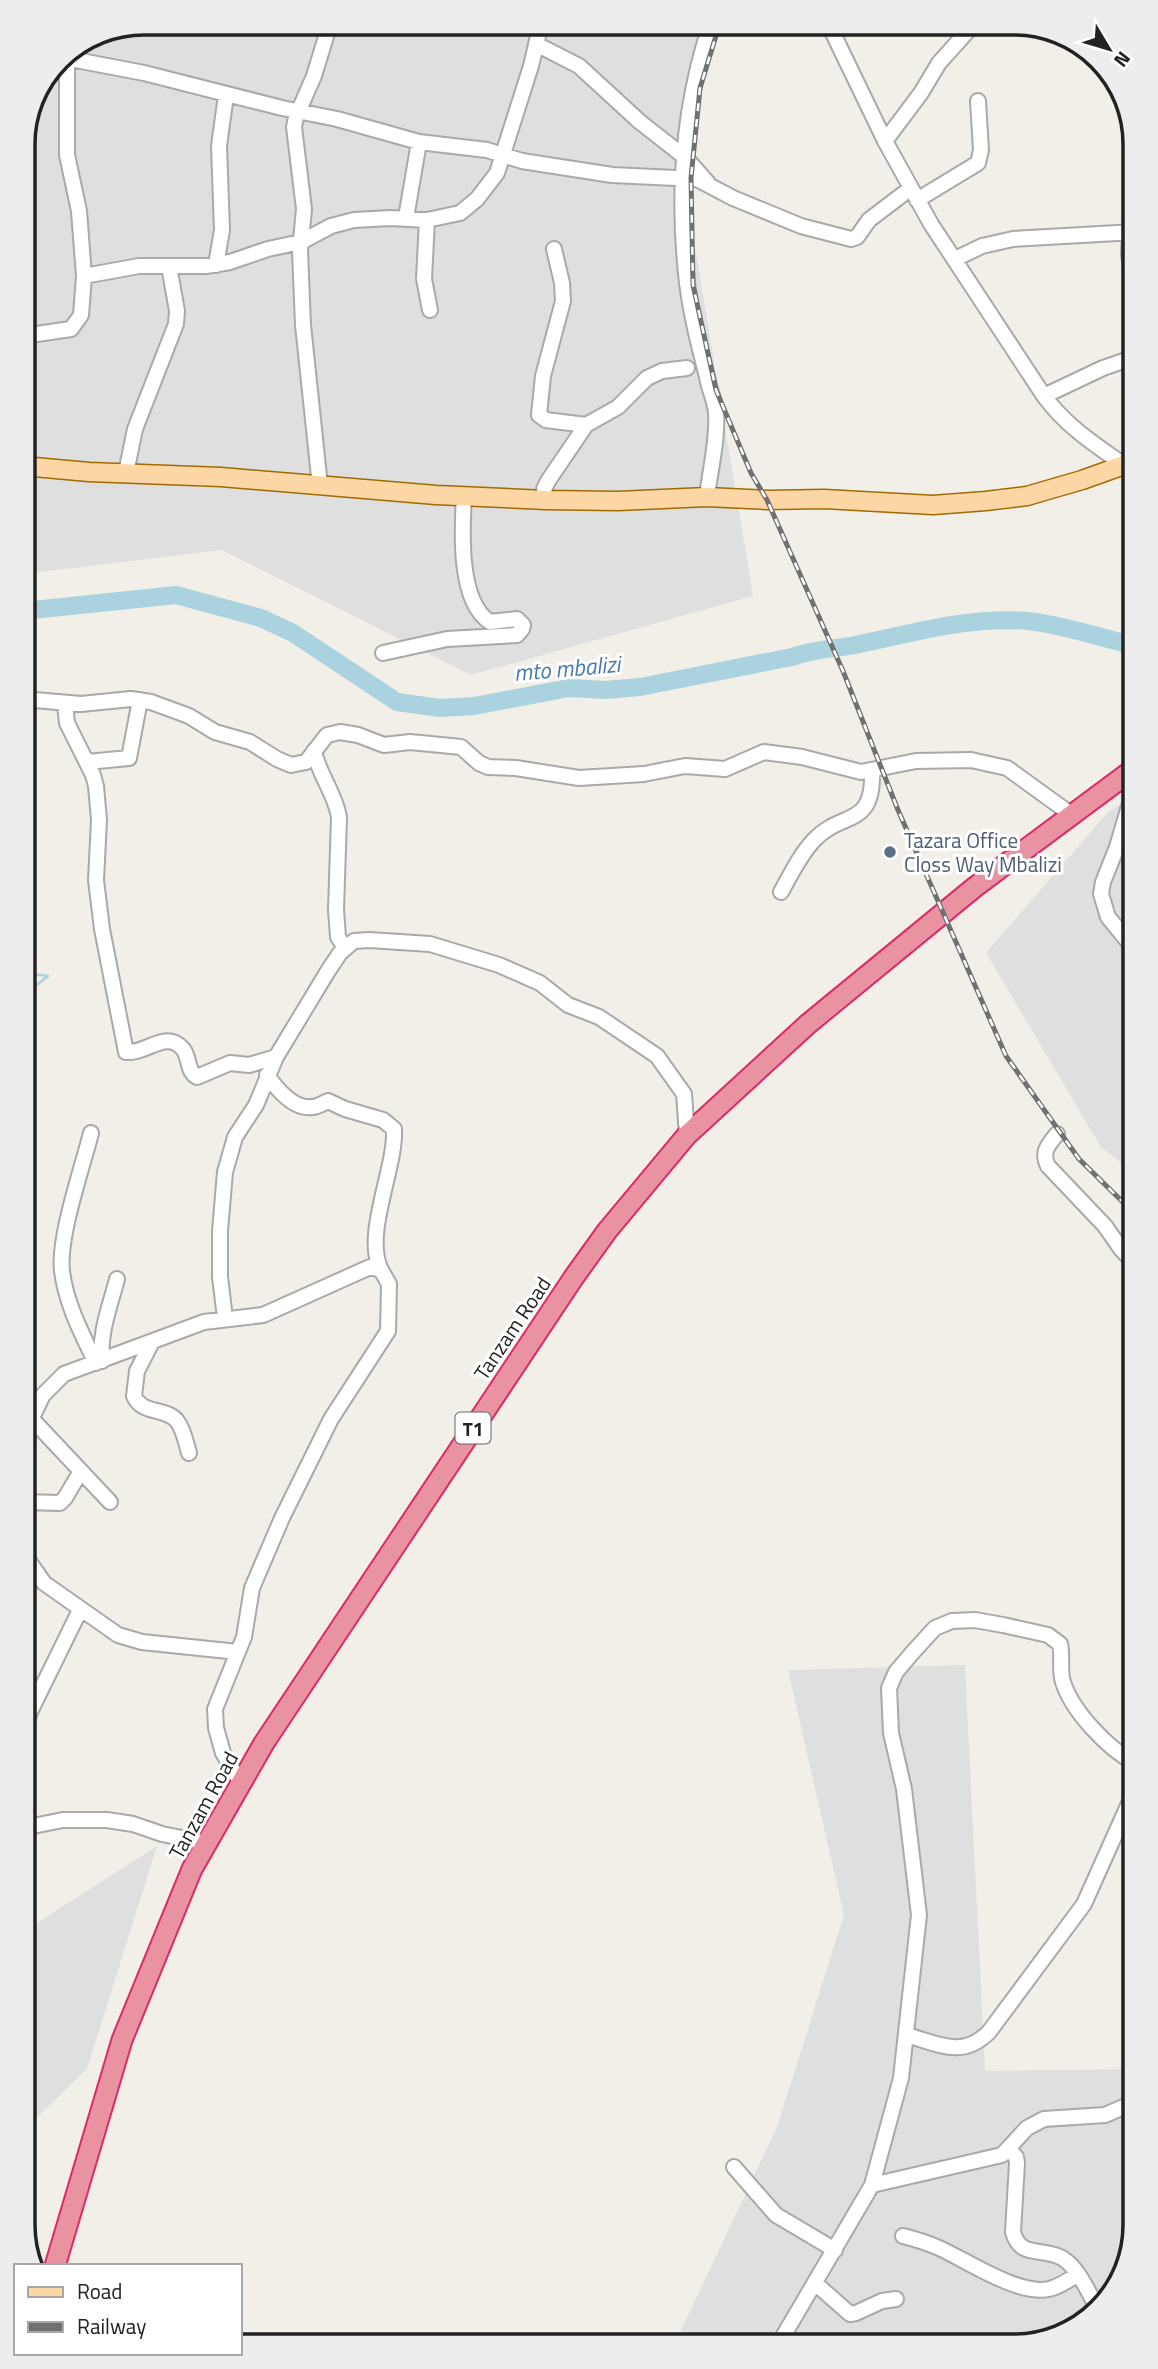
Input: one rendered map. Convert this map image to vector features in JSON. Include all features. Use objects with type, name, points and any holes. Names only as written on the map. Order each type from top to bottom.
[{"type":"highway","name":"Tanzam Road","points":[[55,2264],[122,2040],[174,1909],[206,1843],[295,1697],[607,1231],[687,1135],[808,1024],[975,887],[1072,815],[1123,788]]},
{"type":"main road","points":[[35,467],[547,500],[618,501],[707,497],[824,499],[933,505],[1027,496],[1123,466]]},
{"type":"street","points":[[320,486],[303,325],[300,272],[304,209],[294,127],[326,35]]},
{"type":"street","points":[[84,276],[120,268],[216,265],[278,246],[301,242],[331,226],[354,220],[427,219],[460,213],[470,206],[494,178],[538,35]]},
{"type":"street","points":[[707,497],[716,426],[715,409],[687,285],[681,178],[693,88],[708,35]]},
{"type":"street","points":[[834,35],[914,194],[1044,396],[1074,430],[1123,460]]},
{"type":"street","points":[[885,141],[921,93],[947,52],[963,35]]},
{"type":"street","points":[[536,44],[579,66],[640,122],[683,156],[709,184]]},
{"type":"street","points":[[75,60],[145,73],[226,95],[337,119],[419,142],[487,150],[503,156],[612,175],[696,179],[733,198],[801,226],[851,239],[857,237],[869,220],[914,194],[978,163],[981,150],[978,101]]},
{"type":"street","points":[[35,335],[65,331],[76,325],[81,315],[84,276],[79,211],[67,155],[64,71]]},
{"type":"street","points":[[216,265],[222,230],[219,146],[226,95]]},
{"type":"street","points":[[406,218],[419,142]]},
{"type":"street","points":[[427,219],[424,279],[430,310]]},
{"type":"street","points":[[955,259],[982,246],[1013,239],[1123,233]]},
{"type":"street","points":[[554,249],[563,301],[543,376],[539,415],[547,421],[586,425]]},
{"type":"street","points":[[126,473],[135,429],[176,324],[177,311],[169,266]]},
{"type":"street","points":[[1044,396],[1123,361]]},
{"type":"street","points":[[547,500],[544,489],[548,481],[586,425],[618,407],[647,378],[662,371],[687,368]]},
{"type":"street","points":[[383,653],[447,639],[517,635],[522,629],[523,625],[517,619],[490,622],[477,610],[466,572],[464,496]]},
{"type":"street","points":[[35,699],[65,704],[140,700],[178,712],[215,732],[243,739],[277,760],[291,765],[303,764],[327,735],[340,732],[358,735],[384,746],[410,742],[455,746],[464,749],[473,759],[488,767],[516,768],[579,778],[645,774],[685,766],[725,769],[764,752],[802,757],[850,771],[872,771],[916,761],[971,760],[1007,768],[1072,815]]},
{"type":"street","points":[[87,762],[130,758],[140,700]]},
{"type":"street","points":[[65,704],[67,723],[93,775],[98,801],[96,880],[102,929],[126,1052],[140,1050],[165,1040],[176,1042],[186,1052],[191,1073],[197,1077],[230,1063],[253,1064],[276,1058]]},
{"type":"street","points":[[314,751],[319,770],[336,803],[339,817],[336,911],[337,932],[345,948]]},
{"type":"street","points":[[781,892],[813,841],[863,811],[872,790],[872,771]]},
{"type":"street","points":[[1123,820],[1101,894],[1108,917],[1123,935]]},
{"type":"street","points":[[225,1318],[219,1253],[225,1172],[235,1137],[256,1105],[267,1074],[328,971],[345,948],[354,942],[369,940],[430,944],[499,965],[541,983],[568,1005],[599,1017],[657,1056],[684,1094],[687,1135]]},
{"type":"street","points":[[241,1783],[223,1753],[215,1718],[220,1692],[244,1637],[252,1588],[282,1518],[331,1419],[388,1331],[389,1284],[376,1257],[376,1243],[380,1205],[394,1143],[394,1129],[383,1119],[345,1109],[328,1101],[314,1107],[304,1107],[284,1095],[267,1074]]},
{"type":"street","points":[[91,1133],[63,1247],[62,1271],[70,1304],[99,1362]]},
{"type":"street","points":[[1057,1135],[1045,1151],[1048,1166],[1105,1226],[1123,1251]]},
{"type":"street","points":[[35,1409],[59,1378],[204,1322],[263,1315],[296,1302],[346,1276],[370,1267],[381,1270]]},
{"type":"street","points":[[99,1362],[104,1324],[117,1279]]},
{"type":"street","points":[[152,1342],[137,1371],[134,1396],[143,1407],[175,1419],[189,1453]]},
{"type":"street","points":[[35,1422],[110,1502]]},
{"type":"street","points":[[35,1502],[60,1503],[81,1471]]},
{"type":"street","points":[[35,1573],[80,1610],[118,1635],[142,1643],[238,1652]]},
{"type":"street","points":[[35,1702],[80,1610]]},
{"type":"street","points":[[785,2334],[872,2185],[901,2078],[919,1915],[904,1789],[891,1733],[889,1688],[896,1672],[936,1628],[952,1620],[975,1620],[1052,1637],[1060,1644],[1063,1657],[1061,1676],[1074,1707],[1107,1742],[1123,1754]]},
{"type":"street","points":[[906,2035],[964,2048],[978,2043],[989,2032],[1084,1904],[1123,1817]]},
{"type":"street","points":[[35,1826],[63,1820],[107,1820],[206,1843]]},
{"type":"street","points":[[872,2185],[1002,2155],[1027,2129],[1044,2119],[1105,2115],[1123,2107]]},
{"type":"street","points":[[1009,2149],[1016,2157],[1017,2163],[1013,2232],[1015,2240],[1021,2248],[1062,2258],[1077,2274],[1093,2300]]},
{"type":"street","points":[[734,2167],[776,2215],[835,2250]]},
{"type":"street","points":[[903,2236],[937,2247],[984,2272],[1026,2287],[1050,2289],[1077,2274]]},
{"type":"street","points":[[816,2283],[850,2314],[882,2301],[897,2299]]},
{"type":"shaded area","points":[[144,35],[719,35],[678,145],[753,596],[471,675],[222,550],[35,573],[35,137],[46,96],[57,78],[72,62],[102,43]]},
{"type":"shaded area","points":[[1123,803],[1123,1164],[1101,1147],[986,953],[1108,812]]},
{"type":"shaded area","points":[[965,1665],[985,2071],[1123,2069],[1121,2246],[1105,2286],[1075,2316],[1056,2326],[1014,2334],[679,2334],[777,2127],[844,1915],[788,1670]]},
{"type":"shaded area","points":[[157,1846],[87,2069],[35,2119],[35,1924]]},
{"type":"waterway","name":"mto mbalizi","points":[[35,610],[176,595],[261,618],[293,633],[397,702],[440,708],[474,706],[569,688],[605,690],[640,687],[808,652],[968,623],[1013,620],[1036,622],[1123,643]]},
{"type":"waterway","points":[[35,974],[48,976],[35,986]]},
{"type":"railway","points":[[716,35],[700,88],[691,178],[693,285],[716,390],[751,473],[767,500],[843,671],[898,810],[1006,1056],[1079,1159],[1123,1202]]},
{"type":"place","name":"Tazara Office Closs Way Mbalizi","points":[[890,852]]}]
